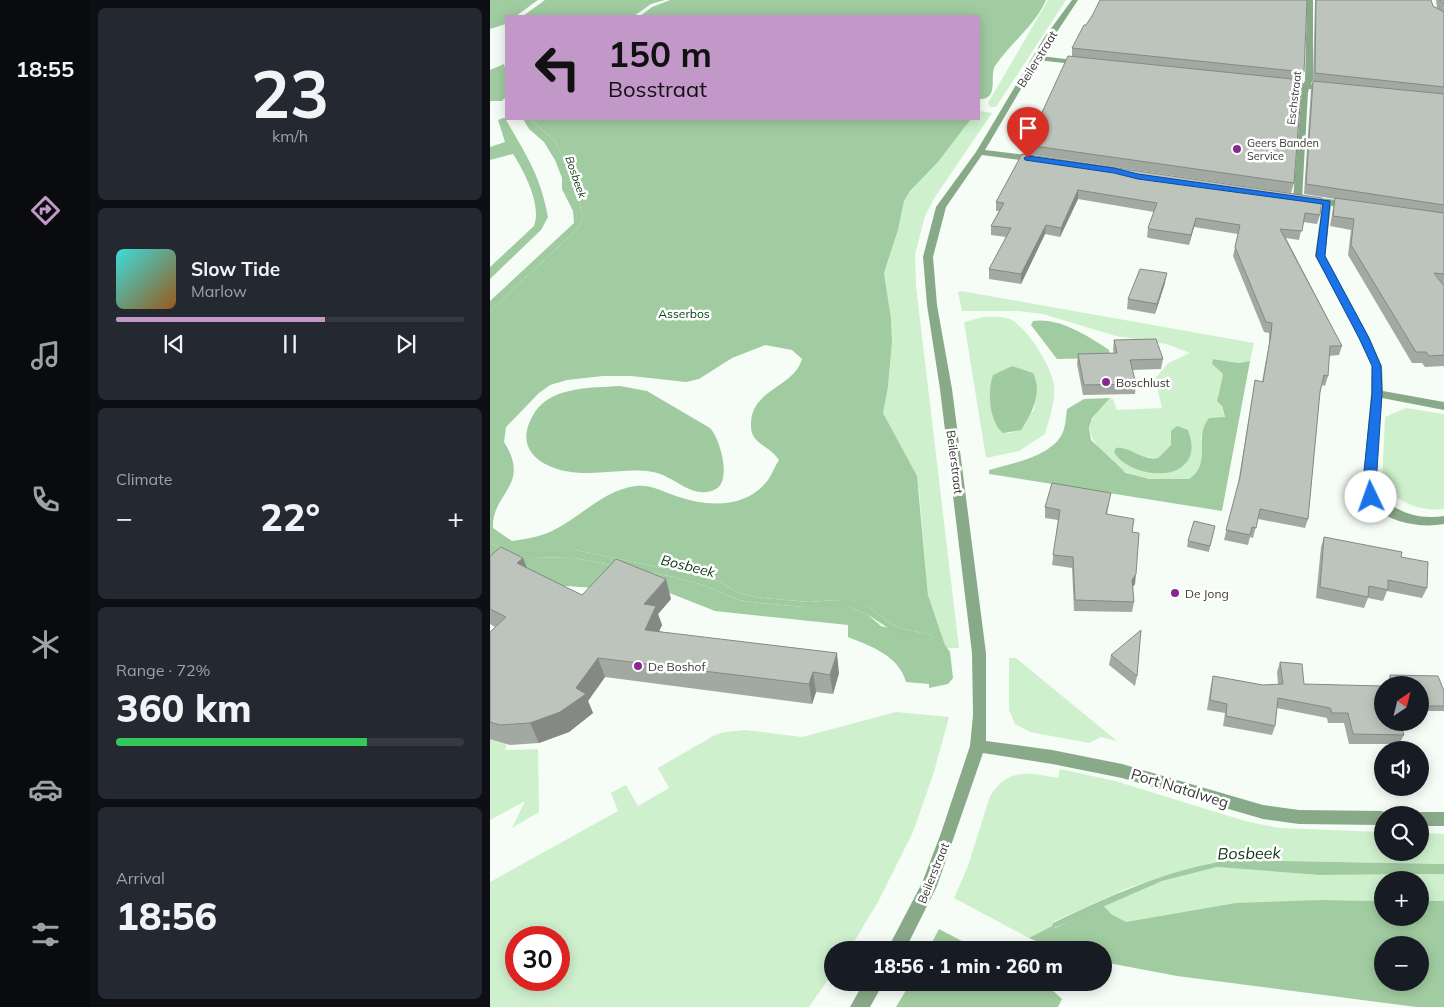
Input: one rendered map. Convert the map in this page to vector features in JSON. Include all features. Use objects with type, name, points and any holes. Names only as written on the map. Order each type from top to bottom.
[{"type":"street","name":"Beilerstraat","points":[[901,941],[929,886],[978,746],[980,715],[979,652],[946,389],[932,305],[928,257],[941,207],[980,152],[1036,58],[1075,0]]},
{"type":"street","name":"Eschstraat","points":[[1310,0],[1309,80],[1304,92],[1293,198],[1327,202]]},
{"type":"street","points":[[1036,58],[1092,64]]},
{"type":"street","points":[[1277,83],[1337,89]]},
{"type":"street","points":[[980,152],[1048,161]]},
{"type":"street","points":[[1363,207],[1327,202],[1320,256],[1372,354],[1376,366],[1377,394],[1369,481],[1371,497],[1385,509],[1402,518],[1428,524],[1444,520]]},
{"type":"street","points":[[1377,394],[1444,406]]},
{"type":"street","name":"Port Natalweg","points":[[978,746],[1052,757],[1122,771],[1263,812],[1299,817],[1374,818]]},
{"type":"street","points":[[1429,818],[1444,819]]},
{"type":"street","points":[[859,1007],[869,991]]},
{"type":"shaded area","points":[[1048,0],[1066,0],[996,107],[990,107],[988,103]]},
{"type":"shaded area","points":[[980,111],[992,113],[935,197],[925,216],[915,254],[916,286],[959,648],[946,648],[928,595],[919,490],[904,453],[883,413],[888,387],[892,342],[891,318],[884,273],[898,230],[904,201],[910,191],[938,162],[970,120],[980,120]]},
{"type":"shaded area","points":[[505,118],[526,154],[541,189],[548,217],[541,230],[490,279],[490,267],[534,226],[536,218],[536,208],[531,188],[513,154],[490,160],[490,147],[505,142],[498,120]]},
{"type":"shaded area","points":[[524,120],[531,120],[555,141],[571,175],[583,216],[580,225],[575,231],[490,311],[490,301],[574,223],[573,211],[562,189],[562,178],[555,160],[544,142],[529,129]]},
{"type":"shaded area","points":[[958,292],[1254,343],[1250,361],[1239,363],[1214,359],[1212,364],[1223,374],[1218,394],[1225,418],[1209,418],[1201,438],[1203,461],[1199,472],[1190,479],[1183,480],[1133,476],[1114,464],[1102,452],[1090,432],[1093,418],[1110,398],[1113,399],[1117,410],[1162,408],[1155,379],[1168,363],[1190,353],[1166,344],[1116,336],[1043,314],[1018,311],[962,311]],"holes":[[[1171,431],[1191,454],[1183,465],[1117,456],[1120,448],[1141,457],[1158,458],[1171,445]]]},
{"type":"shaded area","points":[[983,317],[1010,319],[1024,330],[1044,358],[1054,385],[1052,410],[1045,434],[1019,451],[986,458],[964,322]],"holes":[[[1037,394],[1034,410],[1011,433],[1005,432],[995,422],[990,401]]]},
{"type":"shaded area","points":[[1012,366],[1033,373],[1037,388],[1035,403],[1021,430],[1003,433],[998,428],[992,414],[990,389],[993,375]]},
{"type":"shaded area","points":[[620,386],[647,391],[710,428],[721,450],[724,469],[721,484],[716,489],[708,492],[692,490],[661,474],[653,472],[570,472],[546,465],[530,451],[527,441],[527,430],[532,417],[548,399],[570,391]]},
{"type":"shaded area","points":[[1406,408],[1444,414],[1444,509],[1426,509],[1402,501],[1382,484],[1385,417]]},
{"type":"shaded area","points":[[1177,426],[1188,430],[1192,447],[1186,463],[1177,470],[1167,473],[1142,471],[1121,460],[1114,452],[1116,448],[1121,448],[1146,457],[1158,458],[1171,445],[1171,431]]},
{"type":"shaded area","points":[[490,543],[505,550],[576,550],[714,579],[737,592],[754,597],[808,602],[837,600],[854,602],[867,606],[890,623],[903,629],[932,635],[931,639],[900,636],[867,614],[849,607],[804,607],[739,600],[703,585],[674,577],[574,558],[490,556]]},
{"type":"shaded area","points":[[1009,658],[1016,658],[1117,741],[1101,737],[1089,743],[1030,732],[1015,724],[1009,710]]},
{"type":"shaded area","points":[[896,712],[949,717],[934,772],[913,832],[878,902],[854,941],[824,941],[824,985],[809,1007],[490,1007],[490,882],[618,811],[611,793],[626,785],[638,806],[669,788],[658,768],[715,735],[746,730],[802,737]]},
{"type":"shaded area","points":[[490,737],[509,737],[505,750],[538,749],[539,812],[512,828],[525,801],[490,820]]},
{"type":"shaded area","points":[[1060,769],[1115,781],[1245,821],[1279,828],[1374,832],[1374,861],[1429,861],[1429,833],[1444,834],[1444,864],[1229,860],[1210,863],[1128,888],[1053,922],[1052,926],[1029,938],[954,898],[968,866],[990,796],[997,787],[1012,776],[1020,774],[1058,778]]},
{"type":"shaded area","points":[[1229,860],[1444,864],[1444,874],[1429,874],[1429,871],[1374,871],[1374,875],[1319,875],[1217,867],[1162,881],[1054,928],[1052,926],[1053,923],[1074,913],[1139,885],[1206,864]]},
{"type":"shaded area","points":[[1217,867],[1319,875],[1374,875],[1374,901],[1321,900],[1126,922],[1111,914],[1103,905],[1162,881]]},
{"type":"shaded area","points":[[1429,874],[1444,874],[1444,901],[1429,901]]},
{"type":"green space","points":[[490,0],[538,0],[517,15],[505,15],[505,24],[490,29]]},
{"type":"green space","points":[[545,0],[665,0],[651,4],[635,15],[524,15]]},
{"type":"green space","points":[[670,0],[1046,0],[1036,18],[995,66],[990,96],[980,99],[980,15],[641,15],[652,7]]},
{"type":"green space","points":[[504,64],[505,98],[502,101],[490,101],[490,70]]},
{"type":"green space","name":"Asserbos","points":[[531,120],[970,120],[938,162],[910,191],[904,201],[898,230],[884,273],[891,318],[892,342],[888,387],[883,413],[917,476],[928,595],[945,645],[950,652],[953,678],[948,684],[929,688],[929,684],[906,682],[897,665],[891,659],[875,648],[848,637],[848,625],[715,611],[624,575],[611,589],[550,585],[490,556],[574,558],[674,577],[703,585],[739,600],[804,607],[849,607],[867,614],[881,626],[931,639],[932,635],[903,629],[890,623],[867,606],[837,600],[808,602],[754,597],[737,592],[714,579],[576,550],[505,550],[490,543],[490,311],[580,225],[583,216],[571,175],[555,141]],"holes":[[[765,345],[792,350],[802,359],[798,368],[791,376],[766,395],[753,411],[751,422],[753,435],[756,440],[779,460],[768,480],[749,496],[725,503],[700,502],[688,500],[652,487],[636,486],[603,498],[563,525],[543,535],[512,541],[493,528],[494,516],[512,479],[514,469],[504,442],[506,427],[539,393],[550,385],[567,380],[603,376],[631,376],[686,382],[699,379],[732,358]]]},
{"type":"green space","points":[[1033,321],[1053,322],[1073,329],[1109,350],[1110,358],[1057,359],[1031,325]]},
{"type":"green space","points":[[1213,359],[1239,363],[1250,361],[1222,511],[989,474],[989,470],[1032,457],[1052,446],[1064,429],[1067,409],[1084,399],[1110,398],[1092,418],[1089,428],[1091,440],[1126,473],[1149,479],[1189,479],[1196,473],[1200,465],[1202,458],[1202,433],[1209,418],[1225,417],[1222,406],[1217,401],[1223,374],[1212,364]]},
{"type":"green space","points":[[1321,900],[1374,901],[1374,926],[1429,926],[1429,901],[1444,901],[1444,1007],[1416,1007],[1177,976],[1112,964],[1112,941],[1036,941],[1029,938],[1052,926],[1055,928],[1103,905],[1111,914],[1126,922],[1236,903]]},
{"type":"green space","points":[[939,929],[962,941],[933,941]]},
{"type":"green space","points":[[906,991],[1053,991],[1062,999],[1058,1007],[896,1007]]},
{"type":"building","points":[[1100,0],[1307,0],[1304,72],[1072,48]]},
{"type":"building","points":[[1316,0],[1431,0],[1433,6],[1444,12],[1444,87],[1315,73]]},
{"type":"building","points":[[1068,56],[1302,80],[1294,183],[1027,145]]},
{"type":"building","points":[[1313,81],[1444,94],[1444,205],[1306,184]]},
{"type":"building","points":[[1022,154],[1322,198],[1320,215],[1305,213],[1302,231],[1280,229],[1342,346],[1330,346],[1328,376],[1324,375],[1320,392],[1308,519],[1260,509],[1256,528],[1252,527],[1250,535],[1226,530],[1240,477],[1255,380],[1263,382],[1272,323],[1266,322],[1235,247],[1240,225],[1196,218],[1191,235],[1150,229],[1148,228],[1157,203],[1078,190],[1061,228],[1046,225],[1021,274],[989,269],[1011,228],[991,226],[1004,203],[996,202]]},
{"type":"building","points":[[1335,198],[1444,213],[1444,274],[1434,273],[1444,286],[1444,355],[1429,356],[1426,352],[1416,352],[1351,245],[1354,219],[1333,216]]},
{"type":"building","points":[[1140,269],[1167,273],[1157,304],[1128,299]]},
{"type":"building","name":"Boschlust","points":[[1156,339],[1163,359],[1130,360],[1136,384],[1084,385],[1078,354],[1117,353],[1114,340]]},
{"type":"building","points":[[1052,483],[1111,493],[1106,514],[1134,519],[1132,532],[1139,533],[1136,574],[1132,580],[1134,602],[1075,600],[1073,557],[1053,555],[1060,510],[1045,507]]},
{"type":"building","points":[[1194,521],[1215,526],[1210,546],[1188,541]]},
{"type":"building","points":[[1324,537],[1402,552],[1401,557],[1428,562],[1427,588],[1388,580],[1388,590],[1369,586],[1368,597],[1320,587]]},
{"type":"building","name":"De Boshof","points":[[501,547],[523,558],[517,563],[582,595],[616,559],[666,579],[644,604],[656,606],[645,630],[837,653],[830,675],[813,672],[809,684],[598,658],[576,688],[586,694],[560,712],[530,723],[500,725],[490,722],[490,632],[506,617],[490,609],[490,556]]},
{"type":"building","points":[[1141,630],[1137,676],[1111,655]]},
{"type":"building","points":[[1280,662],[1302,664],[1304,684],[1374,686],[1374,731],[1403,731],[1404,735],[1353,734],[1348,713],[1332,713],[1330,708],[1278,698],[1275,726],[1226,716],[1227,704],[1210,700],[1213,676],[1263,685],[1283,684]]},
{"type":"building","points":[[1390,675],[1438,676],[1444,691],[1444,706],[1429,706],[1429,676]]},
{"type":"place","name":"Geers Banden Service","points":[[1237,149]]},
{"type":"place","name":"Boschlust","points":[[1106,382]]},
{"type":"place","name":"De Jong","points":[[1175,593]]},
{"type":"place","name":"De Boshof","points":[[638,666]]},
{"type":"route","points":[[1028,158],[1114,170],[1138,176],[1327,202],[1320,256],[1364,338],[1376,366],[1378,381],[1369,481],[1371,497]]},
{"type":"water label","name":"Bosbeek","points":[[576,177]]},
{"type":"water label","name":"Bosbeek","points":[[688,566]]},
{"type":"water label","name":"Bosbeek","points":[[1249,853]]}]
